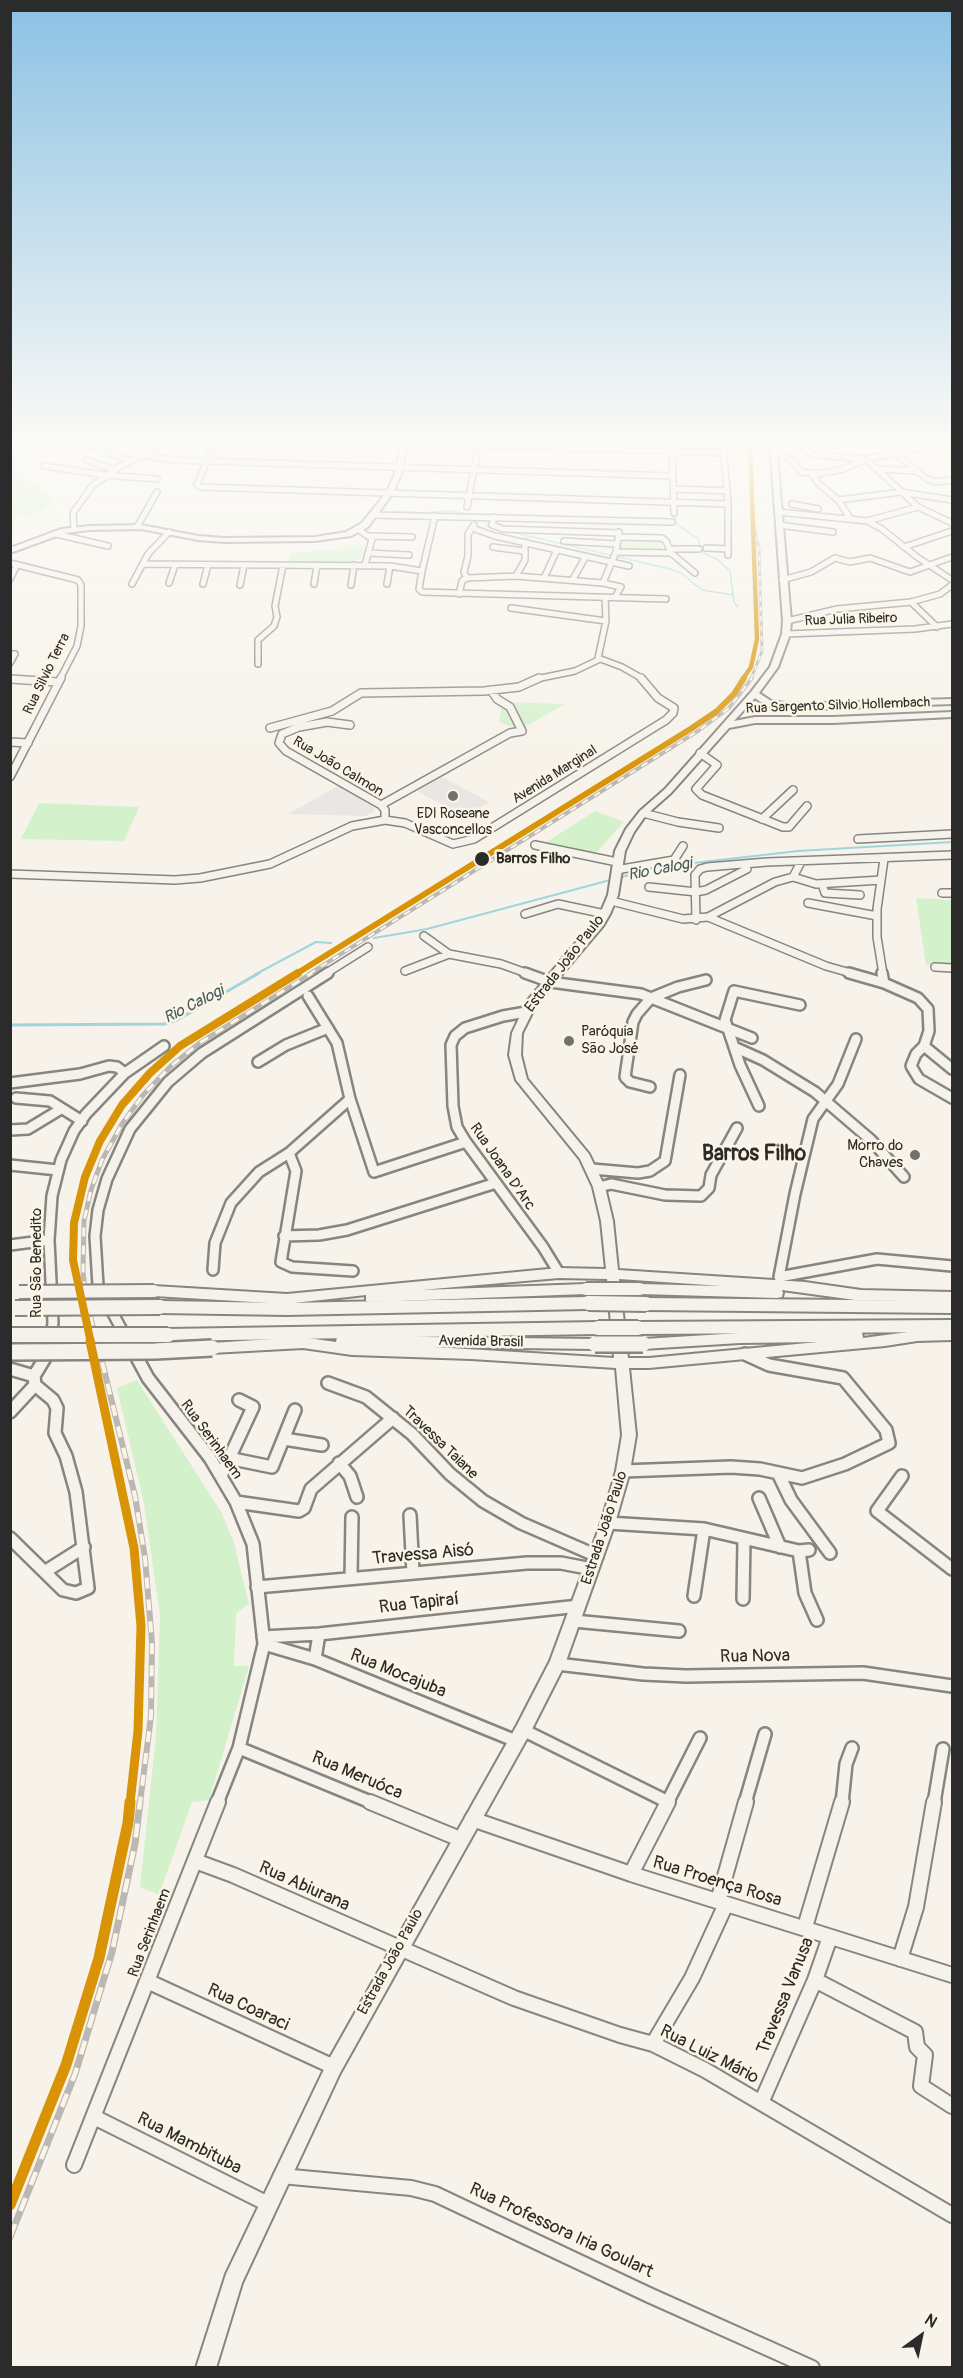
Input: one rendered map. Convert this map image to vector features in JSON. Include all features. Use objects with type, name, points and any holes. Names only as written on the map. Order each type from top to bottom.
[{"type":"highway","points":[[13,1308],[298,1308],[587,1296],[646,1304],[952,1306]]},
{"type":"highway","name":"Avenida Brasil","points":[[10,1335],[952,1326]]},
{"type":"main road","name":"Estrada João Paulo","points":[[206,2367],[233,2281],[334,2067],[460,1839],[520,1736],[557,1664],[577,1614],[608,1523],[623,1471],[629,1434],[607,1221],[592,1169],[522,1080],[517,1068],[515,1045],[525,1012],[599,924],[612,901],[616,872],[628,831],[643,813],[668,791],[754,694],[774,667],[786,634],[787,621],[780,553]]},
{"type":"main road","name":"Rua Sargento Silvio Hollembach","points":[[754,694],[777,706],[814,707],[952,702]]},
{"type":"main road","points":[[742,706],[755,720],[768,703]]},
{"type":"main road","name":"Rua Sargento Silvio Hollembach","points":[[724,726],[755,720],[833,720],[952,715]]},
{"type":"main road","points":[[285,1299],[559,1273],[612,1274],[805,1287],[861,1295]]},
{"type":"main road","points":[[14,1292],[154,1291],[285,1299],[587,1296],[640,1289],[952,1298]]},
{"type":"main road","points":[[301,1342],[352,1350],[623,1363],[672,1362],[885,1341],[923,1335]]},
{"type":"main road","name":"Avenida Brasil","points":[[10,1352],[133,1351],[301,1342],[643,1344],[748,1337],[952,1335]]},
{"type":"street","points":[[132,584],[149,553]]},
{"type":"street","points":[[365,565],[368,553],[408,555]]},
{"type":"street","points":[[426,553],[419,589],[425,593],[666,599]]},
{"type":"street","points":[[466,578],[464,572],[468,553]]},
{"type":"street","points":[[516,576],[525,560],[524,553]]},
{"type":"street","points":[[544,578],[557,553]]},
{"type":"street","points":[[572,553],[614,558],[654,553]]},
{"type":"street","points":[[603,583],[615,553]]},
{"type":"street","points":[[672,553],[694,573]]},
{"type":"street","points":[[912,553],[952,580]]},
{"type":"street","points":[[573,579],[586,556]]},
{"type":"street","points":[[782,580],[811,572],[836,558],[850,562],[870,558],[914,572],[952,557]]},
{"type":"street","points":[[614,558],[629,566]]},
{"type":"street","points":[[10,579],[14,564]]},
{"type":"street","name":"Rua Silvio Terra","points":[[10,777],[79,642],[81,585],[78,580],[14,564]]},
{"type":"street","points":[[143,564],[365,565],[390,566],[422,572]]},
{"type":"street","points":[[169,583],[175,565]]},
{"type":"street","points":[[203,585],[208,565]]},
{"type":"street","points":[[240,585],[244,565]]},
{"type":"street","points":[[258,664],[258,640],[274,626],[277,617],[276,595],[283,565]]},
{"type":"street","points":[[314,584],[317,565]]},
{"type":"street","points":[[351,585],[354,565]]},
{"type":"street","points":[[387,584],[390,566]]},
{"type":"street","points":[[459,594],[462,581],[466,578],[516,576],[573,579],[622,588],[615,597]]},
{"type":"street","points":[[526,595],[527,577]]},
{"type":"street","points":[[787,621],[837,609],[911,602],[940,594],[952,585]]},
{"type":"street","points":[[270,728],[332,711],[362,693],[491,690],[519,687],[543,676],[582,668],[600,659],[598,652],[606,621],[605,597]]},
{"type":"street","points":[[911,602],[937,627]]},
{"type":"street","points":[[512,608],[606,621]]},
{"type":"street","name":"Rua Julia Ribeiro","points":[[786,634],[937,627],[952,624]]},
{"type":"street","points":[[10,663],[13,654],[22,646]]},
{"type":"street","name":"Avenida Marginal","points":[[385,820],[405,824],[453,844],[467,842],[486,833],[666,720],[674,710],[672,705],[658,698],[643,679],[600,659]]},
{"type":"street","points":[[10,679],[57,682]]},
{"type":"street","points":[[381,805],[510,733],[522,731],[510,707],[497,699],[491,690]]},
{"type":"street","name":"Rua João Calmon","points":[[351,725],[327,722],[299,727],[282,734],[279,743],[286,751],[381,805],[385,820]]},
{"type":"street","points":[[10,742],[28,743]]},
{"type":"street","points":[[700,753],[717,765],[696,789],[698,793],[786,827],[807,806]]},
{"type":"street","points":[[762,819],[793,790]]},
{"type":"street","points":[[643,813],[678,822],[719,828]]},
{"type":"street","points":[[10,874],[200,878],[270,864],[351,826],[385,820]]},
{"type":"street","points":[[858,839],[952,834]]},
{"type":"street","points":[[535,845],[616,872],[674,860],[683,846]]},
{"type":"street","points":[[696,920],[695,875],[707,867],[952,855]]},
{"type":"street","points":[[884,859],[877,916],[877,937],[884,983]]},
{"type":"street","points":[[793,877],[801,862]]},
{"type":"street","points":[[649,887],[696,892],[706,890],[747,869]]},
{"type":"street","points":[[612,901],[674,918],[696,920],[708,917],[775,882],[793,877],[822,884],[881,880]]},
{"type":"street","points":[[822,884],[825,893],[860,895]]},
{"type":"street","points":[[942,893],[952,893]]},
{"type":"street","points":[[808,903],[877,916]]},
{"type":"street","points":[[525,914],[558,904],[605,914]]},
{"type":"street","points":[[708,917],[826,966],[884,983],[926,1004],[930,1016],[924,1046],[912,1061],[911,1066],[913,1073],[919,1079],[952,1098]]},
{"type":"street","points":[[424,936],[449,954],[501,964],[550,982],[651,998],[752,1038]]},
{"type":"street","name":"Rua Serinhaem","points":[[74,2165],[239,1748],[263,1641],[253,1544],[237,1502],[221,1476],[148,1378],[98,1286],[95,1236],[98,1210],[107,1179],[130,1129],[168,1082],[202,1053],[368,947]]},
{"type":"street","points":[[405,971],[449,954]]},
{"type":"street","points":[[936,967],[952,968]]},
{"type":"street","points":[[650,1087],[630,1082],[625,1077],[633,1023],[651,998],[678,987],[706,980]]},
{"type":"street","points":[[759,1106],[725,1020],[734,991],[800,1005]]},
{"type":"street","points":[[308,996],[337,1043],[350,1099],[374,1172],[466,1142]]},
{"type":"street","name":"Rua Joana D'Arc","points":[[525,1012],[465,1028],[452,1040],[453,1106],[457,1127],[466,1142],[543,1246],[559,1273]]},
{"type":"street","points":[[258,1062],[286,1045],[328,1028]]},
{"type":"street","points":[[856,1039],[838,1083],[813,1119],[795,1194],[780,1277],[877,1259],[952,1266]]},
{"type":"street","name":"Rua Sāo Benedito","points":[[10,1412],[35,1380],[48,1353],[53,1323],[49,1240],[52,1196],[58,1170],[70,1141],[82,1120],[125,1073],[164,1046]]},
{"type":"street","points":[[924,1046],[952,1069]]},
{"type":"street","points":[[734,1047],[763,1060],[825,1100],[871,1140],[904,1177]]},
{"type":"street","points":[[10,1083],[80,1074],[109,1066],[117,1067],[125,1073]]},
{"type":"street","points":[[592,1169],[626,1173],[650,1171],[665,1161],[680,1075]]},
{"type":"street","points":[[16,1098],[45,1100],[82,1120]]},
{"type":"street","points":[[213,1270],[215,1243],[231,1203],[259,1172],[289,1153],[350,1099]]},
{"type":"street","points":[[10,1130],[28,1129],[61,1109]]},
{"type":"street","points":[[599,1187],[611,1184],[665,1195],[701,1196],[710,1188],[711,1174],[737,1128]]},
{"type":"street","points":[[289,1153],[296,1171],[281,1262],[283,1265],[353,1271]]},
{"type":"street","points":[[10,1165],[58,1170]]},
{"type":"street","points":[[626,1173],[627,1186]]},
{"type":"street","points":[[284,1236],[319,1235],[347,1230],[496,1183]]},
{"type":"street","points":[[10,1245],[49,1240]]},
{"type":"street","points":[[623,1471],[731,1467],[802,1478],[854,1460],[889,1443],[890,1437],[886,1430],[843,1378],[769,1365],[745,1354]]},
{"type":"street","points":[[10,1369],[35,1380],[57,1408],[55,1433],[68,1461],[80,1515],[89,1587],[84,1592],[76,1593],[63,1590],[10,1538]]},
{"type":"street","name":"Travessa Taiane","points":[[328,1383],[366,1397],[412,1434],[469,1492],[521,1523],[595,1562]]},
{"type":"street","points":[[221,1476],[253,1407],[239,1400]]},
{"type":"street","points":[[228,1458],[272,1467],[295,1410]]},
{"type":"street","points":[[237,1502],[299,1511],[304,1508],[311,1489],[393,1418]]},
{"type":"street","points":[[284,1439],[322,1445]]},
{"type":"street","points":[[339,1463],[350,1476],[357,1497]]},
{"type":"street","points":[[778,1473],[790,1500],[830,1552]]},
{"type":"street","points":[[902,1476],[877,1511],[952,1569]]},
{"type":"street","points":[[759,1497],[780,1547]]},
{"type":"street","points":[[410,1515],[413,1572]]},
{"type":"street","points":[[351,1578],[352,1517]]},
{"type":"street","points":[[608,1523],[704,1529],[744,1540],[804,1551],[805,1593],[817,1620]]},
{"type":"street","points":[[694,1596],[704,1529]]},
{"type":"street","points":[[742,1599],[744,1540]]},
{"type":"street","points":[[46,1571],[84,1547]]},
{"type":"street","name":"Travessa Aisó","points":[[257,1587],[527,1563],[595,1562]]},
{"type":"street","name":"Rua Tapiraí","points":[[263,1641],[319,1634],[577,1614],[679,1631]]},
{"type":"street","points":[[315,1659],[319,1634]]},
{"type":"street","name":"Rua Mocajuba","points":[[263,1641],[520,1736],[668,1802]]},
{"type":"street","name":"Rua Nova","points":[[557,1664],[623,1672],[686,1676],[864,1673],[952,1686]]},
{"type":"street","points":[[653,2044],[692,1978],[722,1903],[765,1734]]},
{"type":"street","points":[[632,1874],[700,1738]]},
{"type":"street","name":"Rua Meruóca","points":[[239,1748],[460,1839]]},
{"type":"street","points":[[805,1927],[842,1802],[846,1764],[852,1748]]},
{"type":"street","points":[[900,1959],[916,1907],[943,1749]]},
{"type":"street","name":"Rua Proença Rosa","points":[[472,1819],[632,1874],[952,1975]]},
{"type":"street","name":"Rua Abiurana","points":[[195,1861],[233,1875],[399,1948]]},
{"type":"street","name":"Travessa Vanusa","points":[[761,2103],[815,1980],[830,1936]]},
{"type":"street","name":"Rua Luiz Mário","points":[[399,1948],[524,2001],[620,2035],[653,2044],[705,2070],[952,2215]]},
{"type":"street","points":[[815,1980],[915,2032],[917,2047],[925,2055],[921,2086],[952,2106]]},
{"type":"street","name":"Rua Coaraci","points":[[147,1981],[334,2067]]},
{"type":"street","name":"Rua Mambituba","points":[[94,2117],[268,2204]]},
{"type":"street","name":"Rua Professora Iria Goulart","points":[[281,2176],[411,2188],[435,2194],[649,2295],[812,2367]]},
{"type":"shaded area","name":"EDI Roseane Vasconcellos","points":[[442,777],[489,802],[473,812],[456,812],[417,791]]},
{"type":"shaded area","points":[[338,786],[372,806],[375,811],[365,816],[288,814]]},
{"type":"green space","points":[[291,553],[362,553],[361,559],[353,562],[289,561]]},
{"type":"green space","points":[[503,702],[565,704],[528,725],[520,727],[508,726],[499,721]]},
{"type":"green space","points":[[39,803],[139,807],[124,841],[21,839]]},
{"type":"green space","points":[[595,811],[624,822],[594,855],[545,843]]},
{"type":"green space","points":[[916,898],[952,900],[952,966],[926,965]]},
{"type":"green space","points":[[137,1380],[221,1512],[234,1543],[249,1604],[236,1613],[234,1666],[249,1666],[209,1800],[192,1802],[159,1895],[140,1887],[156,1736],[160,1615],[144,1504],[117,1388]]},
{"type":"waterway","points":[[601,553],[670,569],[681,573],[702,590],[733,595]]},
{"type":"waterway","points":[[704,553],[717,559],[730,571],[734,602],[738,607]]},
{"type":"waterway","name":"Rio Calogi","points":[[374,938],[427,929],[659,867],[798,851],[952,842]]},
{"type":"waterway","name":"Rio Calogi","points":[[256,974],[316,942],[331,943]]},
{"type":"waterway","name":"Rio Calogi","points":[[10,1025],[164,1024],[177,1020],[259,973]]},
{"type":"railway","points":[[751,679],[762,651],[759,553]]},
{"type":"railway","points":[[309,974],[698,731],[729,708],[752,678]]},
{"type":"railway","points":[[97,1343],[83,1272],[84,1221],[91,1190],[102,1160],[122,1124],[143,1095],[171,1066],[201,1042],[312,973]]},
{"type":"railway","points":[[97,1341],[135,1496],[145,1558],[152,1643],[151,1716],[140,1803]]},
{"type":"railway","points":[[10,2237],[75,2074],[112,1952],[135,1844],[140,1802]]},
{"type":"transit line","points":[[10,2205],[66,2065],[99,1958],[128,1823],[138,1731],[141,1626],[134,1548],[73,1260],[74,1223],[85,1177],[100,1141],[122,1105],[150,1073],[180,1046],[717,711],[734,694],[751,667],[757,639],[754,553]]},
{"type":"place","name":"EDI Roseane Vasconcellos","points":[[453,796]]},
{"type":"place","name":"Barros Filho","points":[[482,859]]},
{"type":"place","name":"Paróquia São José","points":[[569,1041]]},
{"type":"place","name":"Morro do Chaves","points":[[915,1155]]},
{"type":"district","name":"Barros Filho","points":[[754,1155]]}]
